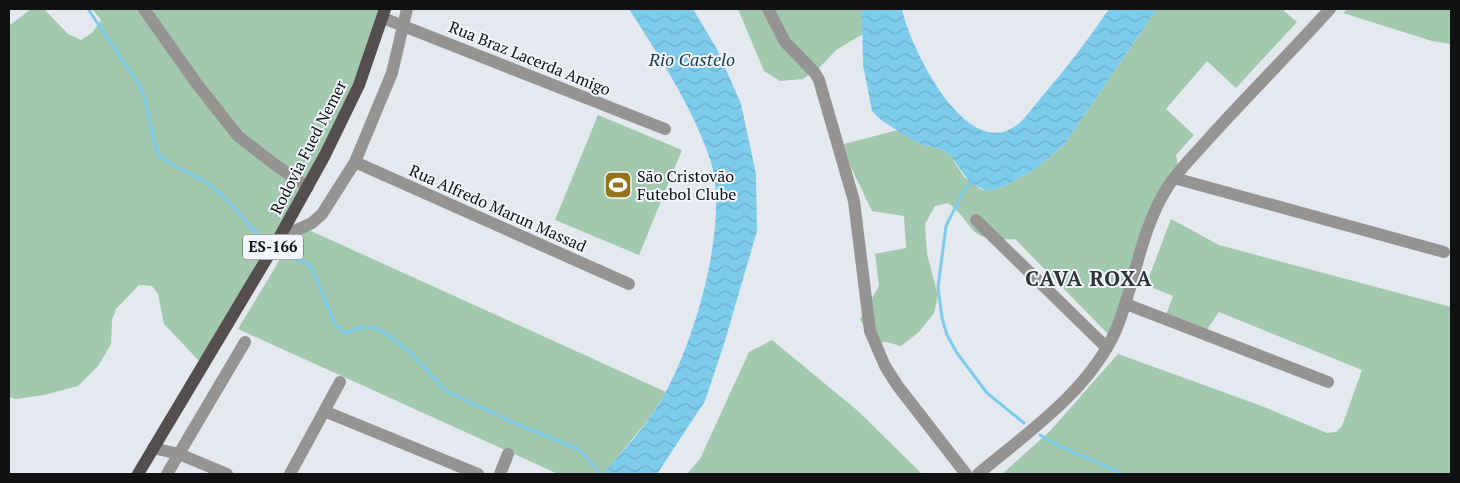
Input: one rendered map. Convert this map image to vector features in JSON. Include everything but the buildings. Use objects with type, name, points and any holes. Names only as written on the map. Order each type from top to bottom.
[{"type":"main road","name":"Rodovia Fued Nemer","points":[[138,474],[308,187],[350,106],[384,13]]},
{"type":"street","points":[[144,9],[197,84],[238,136],[308,187]]},
{"type":"street","points":[[278,238],[312,223],[322,214],[355,162],[386,89],[406,9]]},
{"type":"street","points":[[768,9],[785,42],[815,73],[819,80],[854,201],[870,331],[897,385],[966,474]]},
{"type":"street","points":[[978,474],[1066,398],[1107,348],[1126,304],[1150,224],[1174,178],[1330,9]]},
{"type":"street","name":"Rua Braz Lacerda Amigo","points":[[384,13],[403,24],[665,129]]},
{"type":"street","name":"Rua Alfredo Marun Massad","points":[[355,162],[629,284]]},
{"type":"street","points":[[1174,178],[1444,252]]},
{"type":"street","points":[[976,220],[1107,348]]},
{"type":"street","points":[[1126,304],[1328,382]]},
{"type":"street","points":[[167,474],[245,342]]},
{"type":"street","points":[[290,474],[340,382]]},
{"type":"street","points":[[324,411],[478,474]]},
{"type":"street","points":[[153,448],[179,454],[227,474]]},
{"type":"street","points":[[500,474],[508,454]]},
{"type":"green space","points":[[31,9],[44,9],[68,34],[81,40],[92,33],[101,20],[92,9],[384,9],[326,149],[200,362],[164,324],[158,294],[152,286],[139,285],[116,309],[112,320],[111,344],[98,366],[78,386],[44,395],[16,399],[9,397],[9,26]]},
{"type":"green space","points":[[738,9],[862,9],[863,34],[836,50],[819,68],[803,79],[780,81],[764,71]]},
{"type":"green space","points":[[1157,9],[1282,9],[1297,22],[1236,88],[1207,61],[1166,109],[1194,135],[1176,155],[1179,171],[1163,196],[1109,335],[1015,239],[987,238],[979,235],[948,203],[935,206],[925,224],[927,254],[938,296],[934,313],[919,332],[901,346],[886,342],[874,344],[860,319],[879,286],[875,254],[906,248],[904,216],[872,211],[850,165],[844,144],[898,130],[917,143],[941,149],[950,155],[964,177],[980,189],[989,191],[1005,186],[1035,169],[1063,146]]},
{"type":"green space","points":[[1347,9],[1451,9],[1451,44],[1432,41],[1343,13]]},
{"type":"green space","name":"São Cristovão Futebol Clube","points":[[598,115],[682,150],[639,255],[555,220]]},
{"type":"green space","points":[[1171,219],[1219,245],[1451,307],[1451,474],[1002,474],[1050,431],[1118,354],[1259,405],[1327,433],[1336,432],[1342,426],[1362,370],[1219,312],[1203,335],[1164,321],[1173,296],[1146,285]]},
{"type":"green space","points":[[300,226],[666,392],[649,419],[603,474],[558,474],[238,329]]},
{"type":"green space","points":[[772,340],[858,411],[922,474],[687,474],[700,459],[749,352]]},
{"type":"water","name":"Rio Castelo","points":[[629,9],[693,9],[717,49],[741,104],[756,174],[757,231],[724,344],[705,401],[657,474],[603,474],[649,419],[664,395],[679,364],[703,293],[711,256],[716,220],[715,187],[710,159],[694,120],[674,82]]},
{"type":"water","points":[[862,9],[902,9],[915,47],[942,94],[958,113],[976,127],[995,133],[1014,127],[1025,118],[1076,55],[1109,9],[1157,9],[1063,146],[1035,169],[1005,186],[988,191],[971,184],[950,155],[941,149],[917,143],[881,120],[872,111],[863,65]]},
{"type":"waterway","points":[[88,9],[138,83],[144,96],[157,153],[169,163],[198,177],[211,186],[226,199],[265,242]]},
{"type":"waterway","points":[[972,181],[964,190],[946,226],[938,287],[942,318],[947,335],[957,353],[987,393],[1024,423]]},
{"type":"waterway","points":[[281,253],[311,266],[335,324],[345,333],[363,327],[376,328],[410,352],[446,391],[510,421],[578,449],[601,474]]},
{"type":"waterway","points":[[1040,435],[1122,474]]},
{"type":"place","name":"São Cristovão Futebol Clube","points":[[618,185]]},
{"type":"district","name":"CAVA ROXA","points":[[1089,279]]}]
